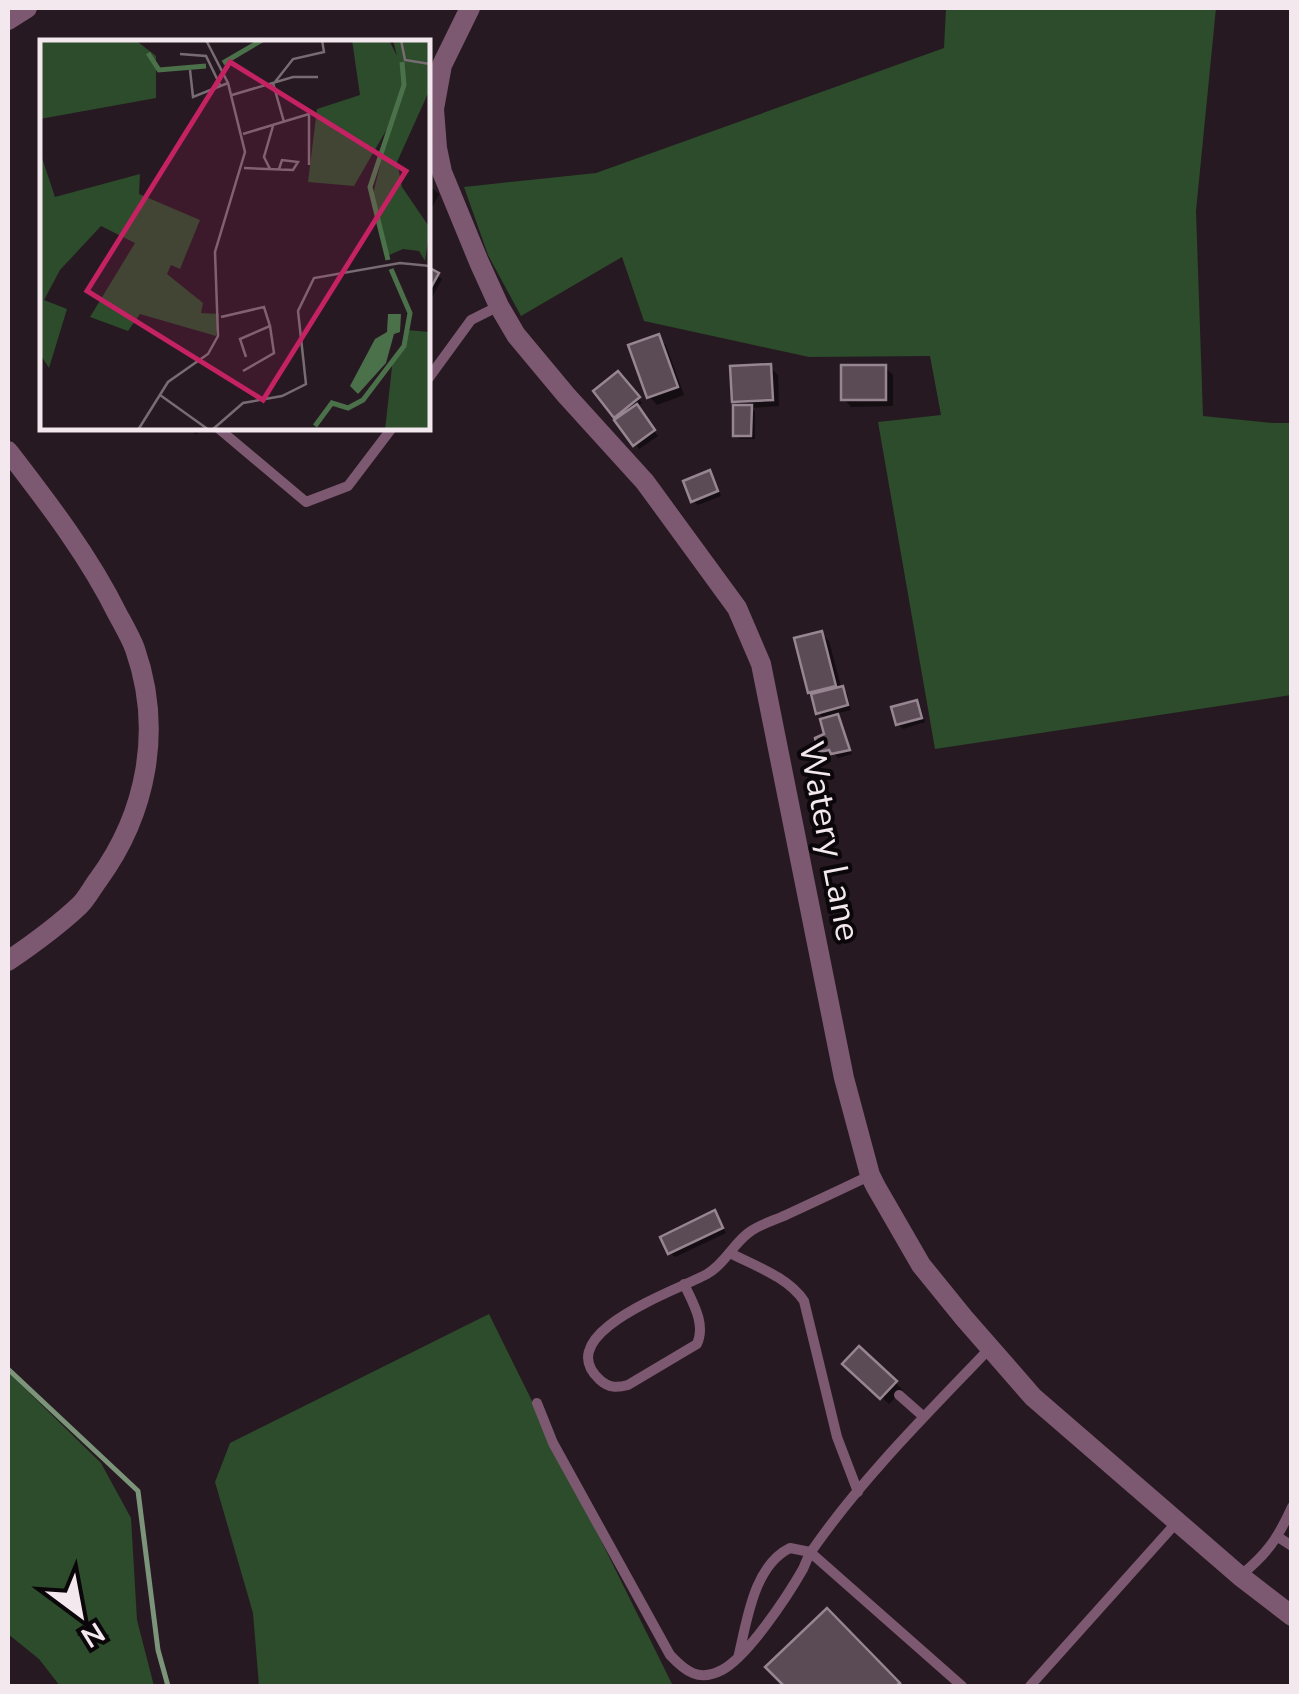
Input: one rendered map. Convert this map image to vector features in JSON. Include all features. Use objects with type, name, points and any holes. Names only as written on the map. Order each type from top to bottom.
[{"type":"street","points":[[8,20],[27,8]]},
{"type":"street","name":"Watery Lane","points":[[470,8],[442,65],[434,109],[437,148],[446,184],[516,336],[645,482],[737,608],[749,633],[761,664],[844,1078],[870,1175],[921,1264],[1034,1397],[1240,1576],[1292,1616]]},
{"type":"street","points":[[8,451],[58,517],[108,594],[135,648],[149,706],[148,756],[134,818],[110,864],[82,903],[8,961]]},
{"type":"lane","points":[[430,376],[471,320],[499,306]]},
{"type":"lane","points":[[220,430],[306,502],[348,486],[390,430]]},
{"type":"lane","points":[[684,1284],[701,1327],[696,1344],[628,1386],[604,1384],[595,1375],[589,1353],[598,1333],[639,1306],[684,1284],[707,1274],[750,1232],[870,1175]]},
{"type":"lane","points":[[730,1253],[786,1283],[804,1301],[837,1436],[858,1492]]},
{"type":"lane","points":[[537,1403],[553,1443],[670,1655],[694,1676],[704,1677],[737,1660],[751,1645],[810,1552],[858,1492],[990,1348]]},
{"type":"lane","points":[[900,1395],[924,1417]]},
{"type":"lane","points":[[1240,1576],[1278,1538],[1292,1506]]},
{"type":"lane","points":[[1030,1686],[1177,1522]]},
{"type":"lane","points":[[1278,1538],[1292,1546]]},
{"type":"lane","points":[[737,1660],[752,1604],[771,1561],[790,1548],[810,1552],[962,1686]]},
{"type":"green space","points":[[946,8],[1216,8],[1196,211],[1203,416],[1291,423],[1291,695],[935,749],[878,422],[941,415],[930,356],[809,357],[644,321],[622,257],[521,316],[488,255],[464,187],[596,173],[944,48]]},
{"type":"green space","points":[[489,1314],[673,1686],[259,1686],[253,1613],[215,1482],[230,1443]]},
{"type":"green space","points":[[8,1372],[101,1463],[131,1518],[137,1620],[154,1686],[60,1686],[39,1659],[8,1634]]},
{"type":"building","points":[[430,268],[439,273],[430,289]]},
{"type":"building","points":[[659,334],[678,387],[647,398],[628,345]]},
{"type":"building","points":[[771,364],[773,400],[732,402],[730,366]]},
{"type":"building","points":[[841,365],[886,365],[886,400],[841,400]]},
{"type":"building","points":[[618,371],[640,397],[614,418],[593,391]]},
{"type":"building","points":[[637,404],[655,430],[633,446],[614,420]]},
{"type":"building","points":[[733,405],[752,405],[751,436],[733,436]]},
{"type":"building","points":[[710,470],[718,491],[691,502],[683,481]]},
{"type":"building","points":[[822,631],[836,686],[808,693],[794,638]]},
{"type":"building","points":[[843,686],[848,705],[816,714],[811,694]]},
{"type":"building","points":[[917,700],[922,718],[896,725],[891,707]]},
{"type":"building","points":[[838,714],[850,750],[819,752],[815,738],[824,734],[820,719]]},
{"type":"building","points":[[715,1210],[723,1228],[668,1254],[660,1237]]},
{"type":"building","points":[[859,1346],[897,1381],[880,1399],[842,1364]]},
{"type":"building","points":[[827,1608],[900,1683],[784,1686],[765,1667]]},
{"type":"waterway","points":[[8,1369],[138,1491],[158,1650],[168,1686]]}]
